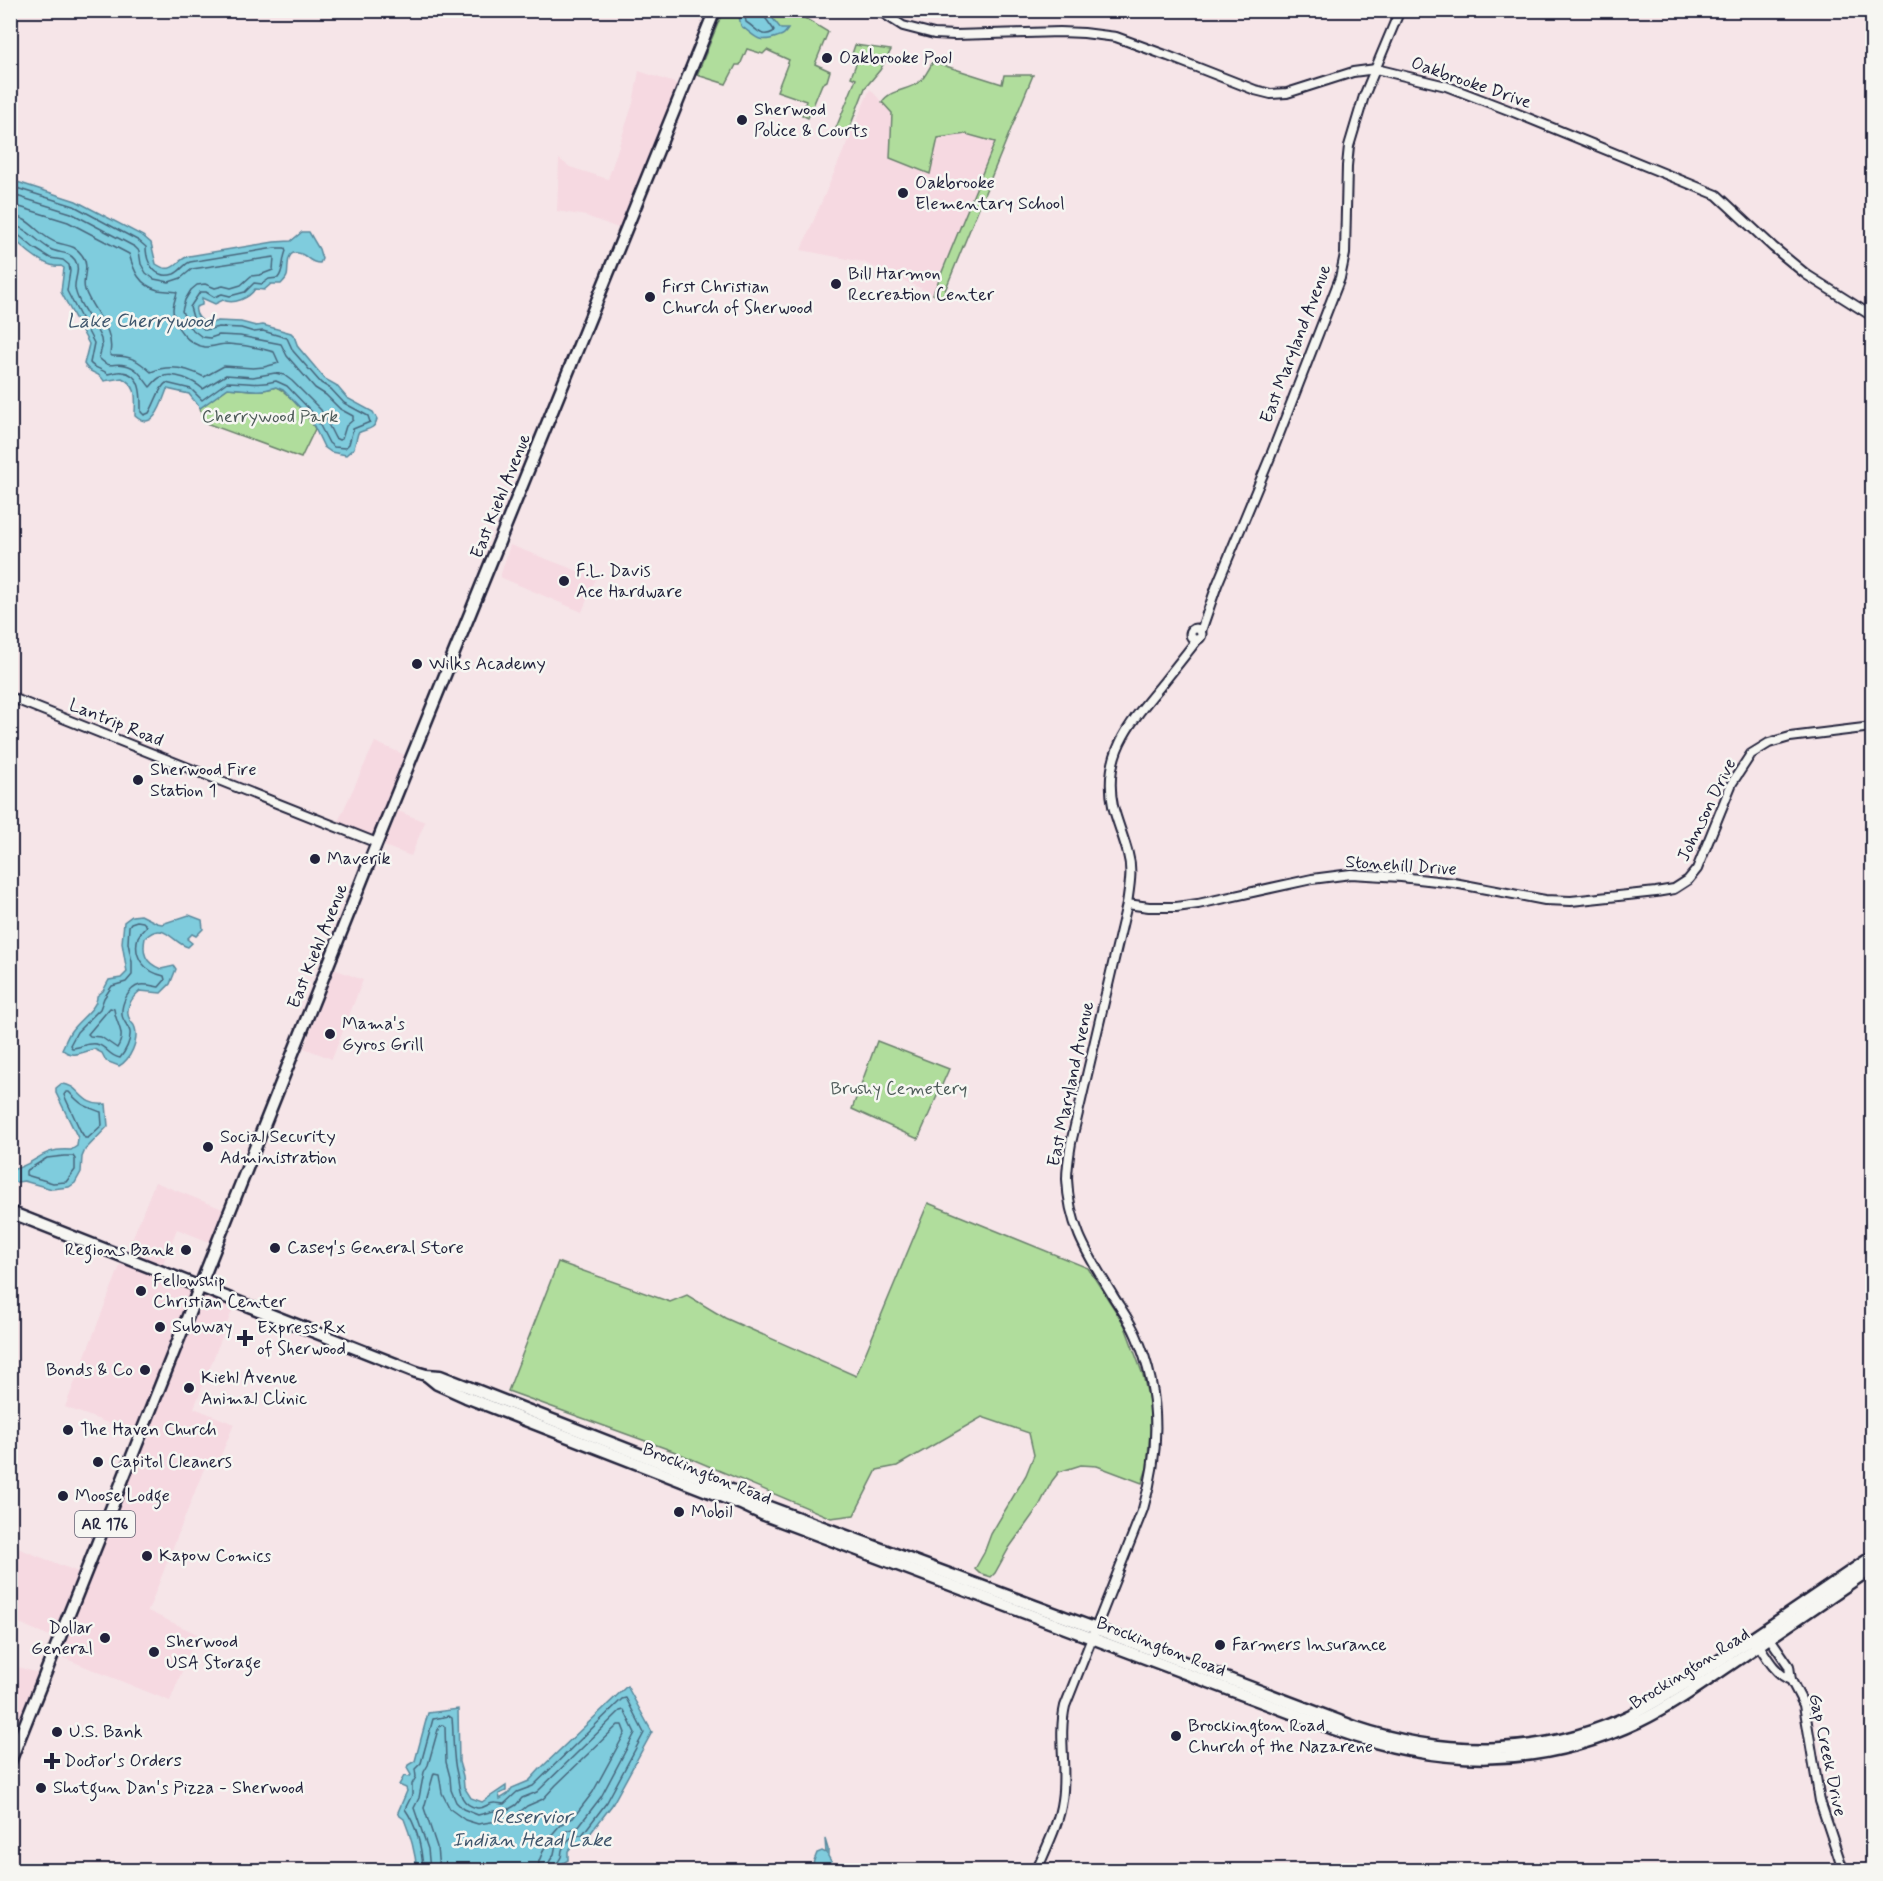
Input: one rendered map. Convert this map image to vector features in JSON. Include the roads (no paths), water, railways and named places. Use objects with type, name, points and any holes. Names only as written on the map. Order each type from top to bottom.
[{"type":"main road","name":"East Kiehl Avenue","points":[[10,1762],[377,843],[715,10]]},
{"type":"main road","name":"Brockington Road","points":[[10,1212],[426,1376],[447,1389],[762,1514],[1095,1634],[1370,1742],[1419,1753],[1476,1758],[1514,1756],[1587,1742],[1622,1729],[1673,1702],[1756,1641],[1872,1568]]},
{"type":"main road","name":"Brockington Road","points":[[1767,1634],[1872,1557]]},
{"type":"street","name":"Oakbrooke Drive","points":[[878,10],[903,26],[934,34],[1060,32],[1116,37],[1271,94],[1287,93],[1353,72],[1376,69],[1457,90],[1717,195],[1807,275],[1872,316]]},
{"type":"street","name":"East Maryland Avenue","points":[[1037,1870],[1062,1801],[1061,1729],[1063,1716],[1143,1509],[1151,1478],[1156,1440],[1153,1389],[1142,1351],[1130,1321],[1083,1246],[1074,1223],[1067,1177],[1073,1132],[1127,904],[1131,872],[1129,855],[1119,826],[1112,794],[1112,768],[1116,752],[1128,727],[1194,639],[1190,633],[1198,629],[1206,612],[1340,278],[1345,254],[1349,146],[1362,104],[1400,10]]},
{"type":"street","name":"Lantrip Road","points":[[10,698],[377,843]]},
{"type":"street","name":"Johnson Drive","points":[[1639,893],[1674,889],[1688,880],[1697,869],[1732,783],[1751,754],[1769,743],[1790,737],[1872,727]]},
{"type":"street","name":"Stonehill Drive","points":[[1127,904],[1176,907],[1312,879],[1351,874],[1454,883],[1545,900],[1571,901],[1639,893]]},
{"type":"street","name":"Gap Creek Drive","points":[[1767,1634],[1789,1666],[1791,1680],[1804,1704],[1820,1801],[1843,1870]]},
{"type":"street","name":"Gap Creek Drive","points":[[1756,1641],[1780,1674],[1791,1680]]},
{"type":"street","points":[[1770,1661],[1780,1653]]},
{"type":"water","points":[[738,11],[767,11],[781,29],[788,29],[781,36],[761,39],[741,26]]},
{"type":"water","name":"Lake Cherrywood","points":[[11,180],[76,201],[143,236],[151,243],[156,264],[167,268],[171,268],[189,256],[291,241],[302,232],[309,232],[319,249],[322,259],[320,263],[313,262],[301,254],[291,254],[287,277],[281,284],[271,284],[264,290],[255,289],[245,298],[236,301],[223,300],[215,304],[202,298],[202,305],[196,307],[197,315],[207,324],[218,321],[241,322],[291,333],[298,347],[325,379],[336,385],[347,398],[373,412],[377,419],[374,426],[358,433],[354,448],[346,455],[331,452],[324,447],[310,418],[283,390],[276,387],[258,390],[228,388],[200,408],[189,394],[167,389],[160,408],[152,418],[147,421],[135,416],[135,394],[131,385],[122,378],[104,381],[84,364],[89,344],[61,292],[64,268],[41,261],[11,236]]},
{"type":"water","points":[[141,915],[162,924],[189,915],[202,920],[203,929],[196,936],[192,934],[187,939],[192,943],[188,947],[163,932],[152,933],[145,938],[145,953],[151,964],[161,969],[174,966],[176,969],[170,984],[161,993],[140,991],[131,1001],[128,1016],[134,1025],[136,1039],[133,1050],[123,1063],[119,1066],[106,1061],[102,1053],[94,1049],[78,1054],[66,1052],[62,1049],[70,1033],[94,1005],[97,996],[109,980],[121,978],[127,972],[122,943],[124,922],[132,916]]},
{"type":"water","points":[[61,1084],[73,1088],[90,1102],[106,1104],[108,1126],[85,1150],[81,1172],[75,1183],[69,1187],[52,1189],[24,1181],[11,1183],[11,1170],[20,1168],[52,1151],[71,1150],[77,1146],[78,1138],[56,1093],[56,1088]]},
{"type":"water","name":"Reservior Indian Head Lake","points":[[627,1686],[652,1732],[612,1805],[583,1843],[575,1842],[568,1851],[568,1860],[563,1863],[560,1870],[417,1870],[409,1832],[404,1819],[398,1812],[407,1791],[399,1785],[404,1776],[411,1775],[407,1768],[415,1761],[428,1713],[458,1709],[459,1762],[464,1787],[471,1798],[482,1802],[506,1786],[506,1791],[499,1794],[500,1799],[512,1788],[529,1781]]},
{"type":"water","points":[[825,1839],[828,1856],[832,1863],[831,1870],[788,1870],[813,1863],[817,1853],[822,1851],[826,1853]]},
{"type":"waterway","points":[[10,16],[13,10]]},
{"type":"place","name":"Oakbrooke Pool","points":[[827,58]]},
{"type":"place","name":"Sherwood Police & Courts","points":[[742,120]]},
{"type":"place","name":"Oakbrooke Elementary School","points":[[903,193]]},
{"type":"place","name":"Bill Harmon Recreation Center","points":[[836,284]]},
{"type":"place","name":"First Christian Church of Sherwood","points":[[650,297]]},
{"type":"place","name":"F.L. Davis Ace Hardware","points":[[564,581]]},
{"type":"place","name":"Wilks Academy","points":[[417,664]]},
{"type":"place","name":"Sherwood Fire Station 1","points":[[138,780]]},
{"type":"place","name":"Maverik","points":[[315,859]]},
{"type":"place","name":"Mama's Gyros Grill","points":[[330,1034]]},
{"type":"place","name":"Social Security Administration","points":[[208,1147]]},
{"type":"place","name":"Casey's General Store","points":[[275,1248]]},
{"type":"place","name":"Regions Bank","points":[[186,1250]]},
{"type":"place","name":"Fellowship Christian Center","points":[[141,1291]]},
{"type":"place","name":"Subway","points":[[160,1327]]},
{"type":"place","name":"Express Rx of Sherwood","points":[[245,1338]]},
{"type":"place","name":"Bonds & Co","points":[[145,1370]]},
{"type":"place","name":"Kiehl Avenue Animal Clinic","points":[[189,1388]]},
{"type":"place","name":"The Haven Church","points":[[68,1430]]},
{"type":"place","name":"Capitol Cleaners","points":[[98,1462]]},
{"type":"place","name":"Moose Lodge","points":[[63,1496]]},
{"type":"place","name":"Mobil","points":[[679,1512]]},
{"type":"place","name":"Kapow Comics","points":[[147,1556]]},
{"type":"place","name":"Dollar General","points":[[105,1638]]},
{"type":"place","name":"Farmers Insurance","points":[[1220,1645]]},
{"type":"place","name":"Sherwood USA Storage","points":[[154,1652]]},
{"type":"place","name":"U.S. Bank","points":[[57,1732]]},
{"type":"place","name":"Brockington Road Church of the Nazarene","points":[[1176,1736]]},
{"type":"place","name":"Doctor's Orders","points":[[52,1761]]},
{"type":"place","name":"Shotgun Dan's Pizza - Sherwood","points":[[41,1788]]},
{"type":"park label","name":"Cherrywood Park","points":[[270,417]]},
{"type":"park label","name":"Brushy Cemetery","points":[[899,1089]]}]
